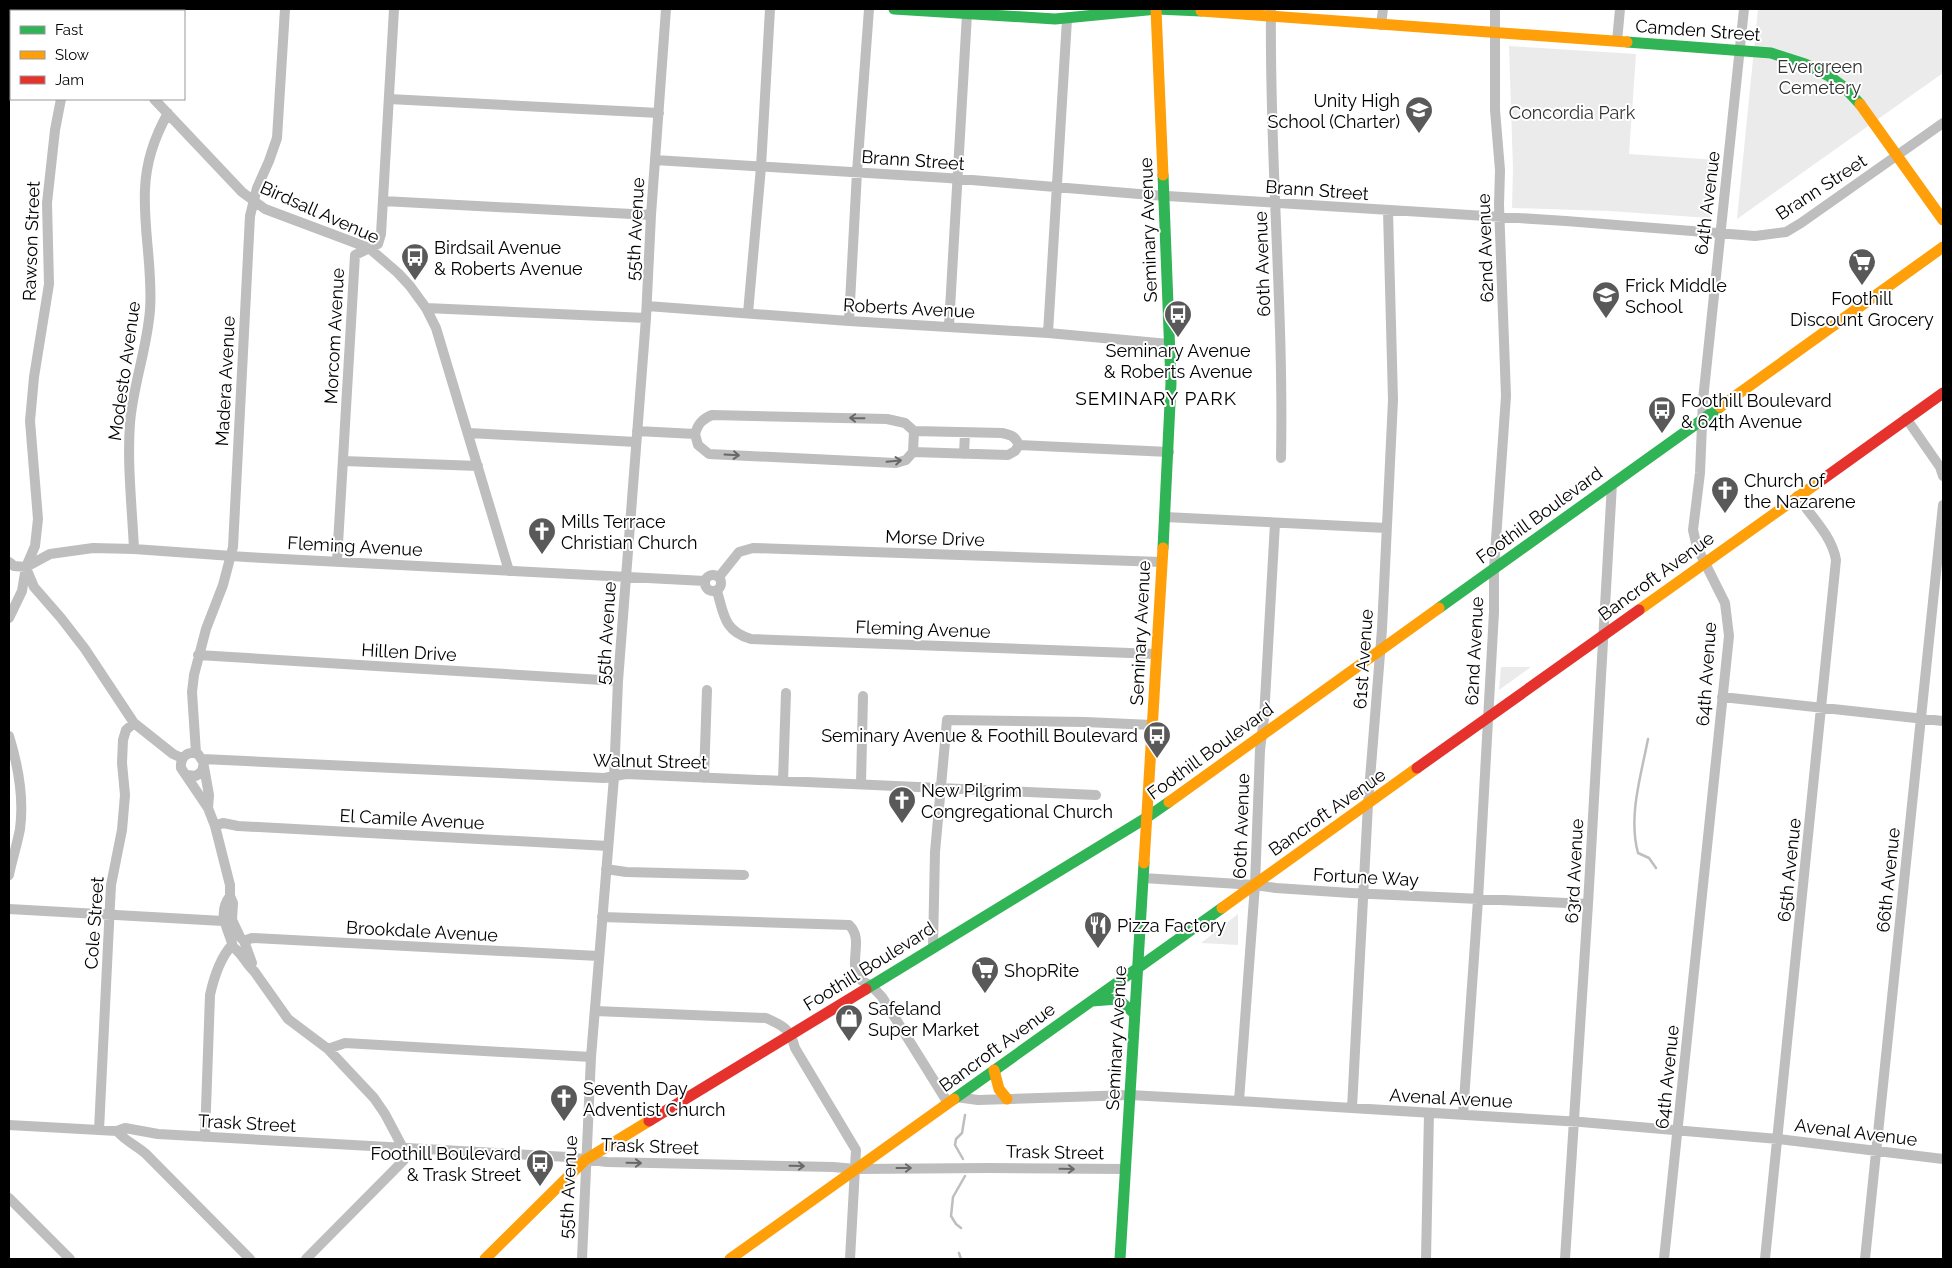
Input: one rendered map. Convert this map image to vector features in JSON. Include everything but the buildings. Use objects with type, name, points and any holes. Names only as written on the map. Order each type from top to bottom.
[{"type":"street","name":"Madera Avenue","points":[[208,808],[209,795],[201,760],[192,692],[198,656],[233,547],[250,216],[257,188],[277,138],[285,9]]},
{"type":"street","name":"Morcom Avenue","points":[[337,561],[355,255],[378,244],[381,234],[394,9]]},
{"type":"street","name":"55th Avenue","points":[[582,1259],[591,1057],[614,777],[618,681],[647,306],[651,216],[666,9]]},
{"type":"street","points":[[748,313],[761,167],[770,9]]},
{"type":"street","points":[[849,321],[856,172],[869,9]]},
{"type":"street","name":"Camden Street","points":[[894,9],[1067,19],[1156,9],[1271,13],[1381,26],[1617,41],[1770,54],[1805,64],[1838,82],[1860,105],[1898,155],[1943,220]]},
{"type":"street","points":[[1087,17],[1102,9]]},
{"type":"street","name":"Seminary Avenue","points":[[1120,1259],[1169,452],[1171,383],[1159,42],[1156,9]]},
{"type":"street","points":[[1381,26],[1383,9]]},
{"type":"street","name":"62nd Avenue","points":[[1463,1114],[1478,900],[1494,612],[1494,568],[1506,396],[1494,33],[1496,9]]},
{"type":"street","points":[[1617,41],[1620,9]]},
{"type":"street","name":"64th Avenue","points":[[1664,1259],[1729,636],[1728,617],[1722,594],[1698,547],[1693,530],[1700,473],[1702,419],[1720,234],[1744,9]]},
{"type":"street","name":"60th Avenue","points":[[1271,13],[1282,384],[1281,458]]},
{"type":"street","points":[[949,326],[967,14]]},
{"type":"street","points":[[1048,333],[1067,19]]},
{"type":"street","points":[[389,99],[659,113]]},
{"type":"street","name":"Rawson Street","points":[[9,618],[22,591],[26,567],[35,546],[38,519],[30,421],[34,377],[49,284],[48,203],[54,138],[61,100]]},
{"type":"street","name":"Birdsall Avenue","points":[[155,100],[242,192],[254,202],[265,208],[370,248],[398,273],[426,308],[436,328],[509,571]]},
{"type":"street","name":"Modesto Avenue","points":[[134,548],[129,449],[130,422],[147,337],[151,288],[144,189],[153,146],[168,113]]},
{"type":"street","name":"Brann Street","points":[[655,160],[958,179],[1164,196],[1755,236],[1786,232],[1943,123]]},
{"type":"street","points":[[383,201],[651,216]]},
{"type":"street","name":"61st Avenue","points":[[1352,1108],[1368,804],[1377,668],[1380,651],[1393,400],[1388,211]]},
{"type":"street","name":"Foothill Boulevard","points":[[485,1259],[586,1160],[1146,818],[1943,247]]},
{"type":"street","name":"Roberts Avenue","points":[[647,306],[1048,333],[1169,344]]},
{"type":"street","points":[[426,308],[438,307],[646,318]]},
{"type":"street","name":"Bancroft Avenue","points":[[730,1259],[1943,393]]},
{"type":"street","points":[[913,452],[1008,455],[1015,451],[1018,445],[1016,439],[1002,433],[914,431],[905,423],[887,419],[712,415],[703,419],[698,425],[695,434],[698,445],[709,454],[896,462],[906,460],[913,452],[914,431]]},
{"type":"street","points":[[1906,418],[1940,467],[1943,476]]},
{"type":"street","points":[[637,431],[695,434]]},
{"type":"street","points":[[468,433],[636,442]]},
{"type":"street","points":[[964,454],[965,433]]},
{"type":"street","points":[[1018,445],[1169,452]]},
{"type":"street","points":[[343,461],[478,466]]},
{"type":"street","name":"63rd Avenue","points":[[1565,1259],[1612,484]]},
{"type":"street","name":"65th Avenue","points":[[1765,1259],[1836,560],[1830,540],[1797,496]]},
{"type":"street","name":"66th Avenue","points":[[1865,1259],[1943,505]]},
{"type":"street","points":[[1165,518],[1386,528]]},
{"type":"street","name":"60th Avenue","points":[[1239,1100],[1255,885],[1261,736],[1264,718],[1275,523]]},
{"type":"street","name":"Fleming Avenue","points":[[26,567],[50,554],[93,548],[134,548],[230,556],[705,581]]},
{"type":"street","name":"Morse Drive","points":[[719,577],[739,552],[753,548],[1162,562]]},
{"type":"street","points":[[9,562],[14,566],[26,567],[34,587],[62,618],[85,649],[134,723],[173,754],[182,758]]},
{"type":"street","points":[[712,575],[719,577],[722,584],[717,591],[709,591],[705,581],[712,575]]},
{"type":"street","name":"Fleming Avenue","points":[[717,591],[726,622],[732,630],[741,636],[751,639],[1156,654]]},
{"type":"street","name":"Hillen Drive","points":[[198,656],[618,681]]},
{"type":"street","points":[[704,778],[708,690]]},
{"type":"street","points":[[783,781],[786,693]]},
{"type":"street","points":[[861,784],[863,696]]},
{"type":"street","points":[[1722,697],[1943,721]]},
{"type":"street","points":[[933,947],[935,852],[947,720],[1152,725]]},
{"type":"street","name":"Cole Street","points":[[99,1130],[111,885],[122,830],[124,795],[123,740],[126,730],[134,723]]},
{"type":"street","points":[[9,736],[18,774],[20,828],[9,875]]},
{"type":"street","points":[[182,758],[191,753],[201,760],[202,771],[196,776],[187,775]]},
{"type":"street","points":[[182,758],[181,768],[208,808],[215,826],[227,870],[230,896],[233,903],[228,921],[238,944],[254,971],[288,1019],[328,1049],[374,1098],[403,1148],[404,1160],[306,1259]]},
{"type":"street","name":"Walnut Street","points":[[201,760],[614,777],[626,774],[1096,795]]},
{"type":"street","points":[[1149,781],[1153,789],[1158,792],[1177,796]]},
{"type":"street","name":"El Camile Avenue","points":[[215,826],[222,823],[238,826],[608,846]]},
{"type":"street","points":[[606,868],[626,872],[744,875]]},
{"type":"street","name":"Fortune Way","points":[[1143,878],[1478,900],[1588,904]]},
{"type":"street","points":[[9,909],[228,921]]},
{"type":"street","points":[[602,917],[849,925],[855,930],[856,936],[854,968],[857,975],[860,980],[870,985],[882,996],[952,1100]]},
{"type":"street","name":"Brookdale Avenue","points":[[238,944],[252,938],[598,956]]},
{"type":"street","points":[[205,1137],[210,995],[214,977],[224,953],[238,944]]},
{"type":"street","points":[[1088,1002],[1118,999],[1134,1014]]},
{"type":"street","points":[[595,1012],[766,1018],[780,1024],[792,1034],[795,1048],[856,1150],[850,1259]]},
{"type":"street","points":[[328,1049],[345,1043],[591,1057]]},
{"type":"street","points":[[994,1070],[999,1089],[1008,1098]]},
{"type":"street","name":"Avenal Avenue","points":[[952,1100],[1130,1095],[1239,1100],[1678,1130],[1778,1139],[1943,1159]]},
{"type":"street","points":[[1426,1259],[1429,1113]]},
{"type":"street","name":"Trask Street","points":[[9,1125],[117,1131],[125,1128],[139,1129],[145,1132],[205,1137],[568,1157],[607,1162],[856,1169],[1125,1170]]},
{"type":"street","points":[[117,1131],[122,1138],[139,1147],[250,1259]]},
{"type":"street","points":[[139,1147],[145,1132]]},
{"type":"street","points":[[9,1198],[70,1259]]},
{"type":"street","points":[[1120,1259],[1130,1259]]},
{"type":"green space","name":"Evergreen Cemetery","points":[[1758,9],[1943,9],[1943,73],[1737,219]]},
{"type":"green space","name":"Concordia Park","points":[[1509,46],[1636,54],[1629,154],[1717,160],[1710,218],[1609,211],[1512,208],[1513,169]]},
{"type":"green space","points":[[1501,667],[1531,667],[1499,690]]},
{"type":"green space","points":[[1238,914],[1238,945],[1201,943]]},
{"type":"waterway","points":[[1648,739],[1637,796],[1634,825],[1638,853],[1649,858],[1656,868]]},
{"type":"waterway","points":[[963,1159],[955,1145],[956,1139],[962,1133],[965,1115]]},
{"type":"waterway","points":[[961,1228],[951,1216],[953,1197],[965,1176]]},
{"type":"waterway","points":[[959,1253],[961,1259]]},
{"type":"traffic: fast","points":[[894,9],[1055,19],[1157,9],[1201,11]]},
{"type":"traffic: fast","points":[[1627,42],[1771,53],[1805,64],[1829,76],[1845,88],[1860,104]]},
{"type":"traffic: fast","points":[[1163,175],[1171,383],[1163,548]]},
{"type":"traffic: fast","points":[[1439,608],[1720,407]]},
{"type":"traffic: fast","points":[[866,989],[1146,818],[1169,802]]},
{"type":"traffic: fast","points":[[1120,1259],[1144,863]]},
{"type":"traffic: fast","points":[[954,1099],[1222,908]]},
{"type":"traffic: fast","points":[[1092,1001],[1118,999],[1135,1014]]},
{"type":"traffic: slow","points":[[1156,9],[1163,175]]},
{"type":"traffic: slow","points":[[1201,11],[1627,42]]},
{"type":"traffic: slow","points":[[1860,104],[1943,220]]},
{"type":"traffic: slow","points":[[1720,407],[1943,247]]},
{"type":"traffic: slow","points":[[1639,610],[1823,479]]},
{"type":"traffic: slow","points":[[1144,863],[1163,548]]},
{"type":"traffic: slow","points":[[1169,802],[1439,608]]},
{"type":"traffic: slow","points":[[1222,908],[1417,768]]},
{"type":"traffic: slow","points":[[994,1070],[999,1089],[1007,1099]]},
{"type":"traffic: slow","points":[[730,1259],[954,1099]]},
{"type":"traffic: slow","points":[[485,1259],[585,1160],[649,1121]]},
{"type":"traffic: jam","points":[[1823,479],[1943,393]]},
{"type":"traffic: jam","points":[[1417,768],[1639,610]]},
{"type":"traffic: jam","points":[[649,1121],[866,989]]},
{"type":"place","name":"Unity High School (Charter)","points":[[1419,134]]},
{"type":"place","name":"Birdsail Avenue & Roberts Avenue","points":[[415,281]]},
{"type":"place","name":"Foothill Discount Grocery","points":[[1862,286]]},
{"type":"place","name":"Frick Middle School","points":[[1606,319]]},
{"type":"place","name":"Seminary Avenue & Roberts Avenue","points":[[1178,338]]},
{"type":"place","name":"Foothill Boulevard & 64th Avenue","points":[[1662,434]]},
{"type":"place","name":"Church of the Nazarene","points":[[1725,514]]},
{"type":"place","name":"Mills Terrace Christian Church","points":[[542,555]]},
{"type":"place","name":"Seminary Avenue & Foothill Boulevard","points":[[1157,759]]},
{"type":"place","name":"New Pilgrim Congregational Church","points":[[902,824]]},
{"type":"place","name":"Pizza Factory","points":[[1098,949]]},
{"type":"place","name":"ShopRite","points":[[985,994]]},
{"type":"place","name":"Safeland Super Market","points":[[849,1042]]},
{"type":"place","name":"Seventh Day Adventist Church","points":[[564,1122]]},
{"type":"place","name":"Foothill Boulevard & Trask Street","points":[[540,1187]]},
{"type":"district","name":"SEMINARY PARK","points":[[1156,398]]}]
